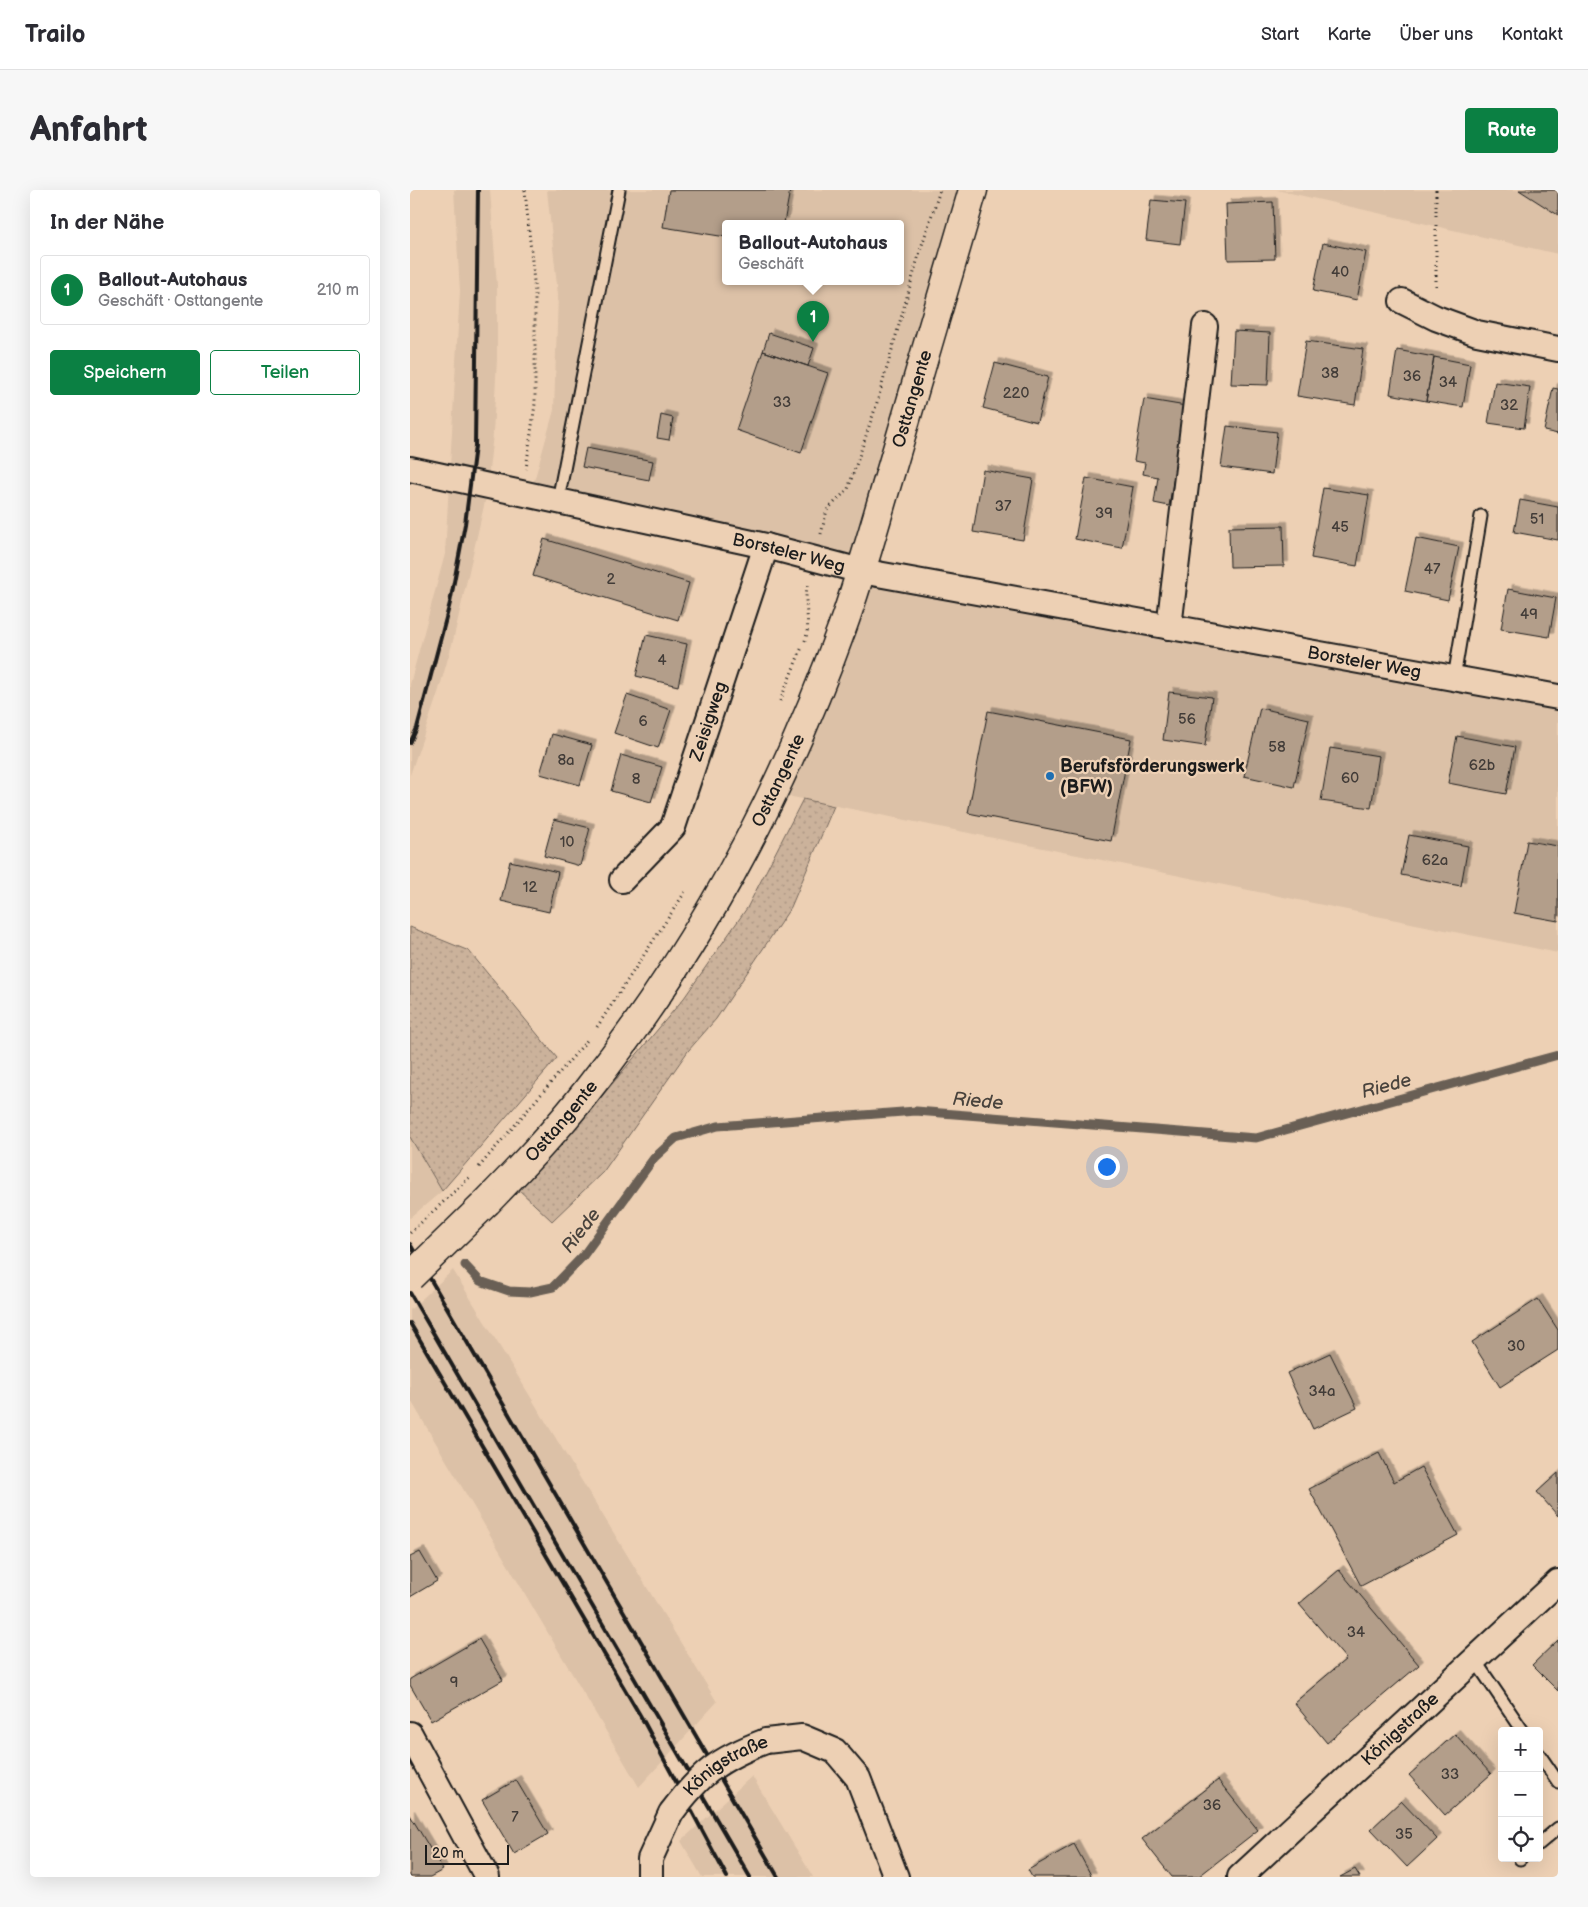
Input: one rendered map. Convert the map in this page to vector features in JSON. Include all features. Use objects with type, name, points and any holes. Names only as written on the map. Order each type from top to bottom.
[{"type":"main road","name":"Osttangente","points":[[410,1278],[528,1159],[586,1092],[664,983],[695,934],[735,866],[773,793],[842,629],[861,571],[973,190]]},
{"type":"street","points":[[1402,301],[1436,318],[1477,333],[1558,349]]},
{"type":"street","points":[[1169,627],[1206,326]]},
{"type":"street","name":"Borsteler Weg","points":[[410,469],[766,546],[861,571],[1558,697]]},
{"type":"street","name":"Zeisigweg","points":[[622,880],[673,827],[766,546]]},
{"type":"street","name":"Königstraße","points":[[1240,1877],[1558,1582]]},
{"type":"street","points":[[410,1734],[487,1877]]},
{"type":"street","name":"Königstraße","points":[[650,1877],[650,1858],[671,1813],[692,1785],[710,1767],[736,1752],[766,1741],[802,1737],[835,1751],[858,1778],[896,1877]]},
{"type":"lane","points":[[558,500],[619,190]]},
{"type":"lane","points":[[1454,678],[1481,516]]},
{"type":"lane","points":[[1474,1659],[1520,1727]]},
{"type":"lane","points":[[1543,1760],[1558,1782]]},
{"type":"lane","points":[[1543,1841],[1558,1828]]},
{"type":"path","points":[[523,492],[535,404],[535,292],[525,190]]},
{"type":"path","points":[[778,708],[806,638],[808,619],[804,599],[827,510],[848,489],[876,406],[920,251],[940,190]]},
{"type":"path","points":[[1436,190],[1436,318]]},
{"type":"path","points":[[410,1233],[476,1171],[594,1032],[689,886]]},
{"type":"shaded area","points":[[454,190],[490,190],[497,286],[497,359],[493,434],[486,497],[453,641],[438,693],[410,775],[410,684],[445,554],[460,291]]},
{"type":"shaded area","points":[[547,190],[973,190],[861,571],[533,485],[554,410],[558,295]]},
{"type":"shaded area","points":[[1277,190],[1558,190],[1558,254]]},
{"type":"shaded area","points":[[861,571],[1558,697],[1558,953],[773,793]]},
{"type":"shaded area","points":[[803,799],[834,806],[791,907],[716,1019],[688,1051],[603,1172],[552,1221],[517,1188],[597,1102],[684,998],[747,908]]},
{"type":"shaded area","points":[[410,927],[469,951],[557,1058],[442,1191],[410,1137]]},
{"type":"shaded area","points":[[410,1137],[442,1191],[410,1218]]},
{"type":"shaded area","points":[[453,1270],[717,1702],[639,1787],[410,1399],[410,1310]]},
{"type":"shaded area","points":[[752,1776],[813,1877],[702,1877],[681,1841]]},
{"type":"building","points":[[669,190],[790,190],[785,220],[722,220],[722,236],[663,227]]},
{"type":"building","points":[[1519,190],[1558,190],[1558,215]]},
{"type":"building","points":[[1151,200],[1185,203],[1180,244],[1146,240]]},
{"type":"building","points":[[1273,202],[1275,259],[1228,260],[1226,204]]},
{"type":"building","points":[[1323,243],[1366,252],[1357,300],[1313,291]]},
{"type":"building","points":[[1234,331],[1270,333],[1268,385],[1231,384]]},
{"type":"building","points":[[769,333],[814,348],[808,366],[763,351]]},
{"type":"building","points":[[1306,341],[1363,349],[1355,405],[1297,396]]},
{"type":"building","points":[[1397,350],[1434,357],[1426,401],[1390,394]]},
{"type":"building","points":[[763,351],[828,373],[801,453],[736,430]]},
{"type":"building","points":[[1434,357],[1470,364],[1463,407],[1426,401]]},
{"type":"building","points":[[995,363],[1048,377],[1037,422],[983,408]]},
{"type":"building","points":[[1495,382],[1530,387],[1524,428],[1488,423]]},
{"type":"building","points":[[1553,388],[1558,389],[1558,434],[1544,431]]},
{"type":"building","points":[[1144,399],[1186,406],[1169,506],[1154,503],[1158,477],[1143,474],[1145,463],[1134,461]]},
{"type":"building","points":[[661,415],[673,418],[669,440],[657,438]]},
{"type":"building","points":[[1227,426],[1277,432],[1272,474],[1221,467]]},
{"type":"building","points":[[586,448],[653,461],[649,480],[582,467]]},
{"type":"building","points":[[983,470],[1033,479],[1023,540],[973,532]]},
{"type":"building","points":[[1086,478],[1133,487],[1122,548],[1075,539]]},
{"type":"building","points":[[1323,488],[1369,495],[1357,566],[1311,558]]},
{"type":"building","points":[[1520,500],[1558,507],[1558,540],[1514,532]]},
{"type":"building","points":[[1283,526],[1284,566],[1230,567],[1229,527]]},
{"type":"building","points":[[1416,538],[1459,547],[1448,600],[1405,591]]},
{"type":"building","points":[[544,539],[689,583],[678,620],[533,576]]},
{"type":"building","points":[[1508,589],[1556,598],[1549,637],[1501,629]]},
{"type":"building","points":[[646,635],[687,644],[678,686],[636,676]]},
{"type":"building","points":[[1169,692],[1212,697],[1205,746],[1163,740]]},
{"type":"building","points":[[627,695],[671,710],[658,748],[614,733]]},
{"type":"building","points":[[1260,708],[1309,719],[1294,787],[1244,776]]},
{"type":"building","name":"Berufsförderungswerk (BFW)","points":[[988,711],[1131,739],[1111,841],[968,813]]},
{"type":"building","points":[[552,734],[592,745],[580,785],[540,774]]},
{"type":"building","points":[[1457,736],[1515,747],[1506,794],[1448,783]]},
{"type":"building","points":[[1330,748],[1379,756],[1371,808],[1321,801]]},
{"type":"building","points":[[621,755],[662,767],[651,802],[611,791]]},
{"type":"building","points":[[554,819],[590,828],[580,866],[544,856]]},
{"type":"building","points":[[1409,835],[1468,846],[1461,886],[1401,875]]},
{"type":"building","points":[[1527,841],[1558,846],[1558,921],[1514,913]]},
{"type":"building","points":[[510,861],[558,872],[549,912],[501,901]]},
{"type":"building","points":[[1538,1299],[1558,1330],[1558,1350],[1500,1387],[1472,1342]]},
{"type":"building","points":[[1330,1353],[1357,1408],[1313,1429],[1287,1373]]},
{"type":"building","points":[[1379,1453],[1394,1482],[1421,1467],[1458,1535],[1361,1586],[1309,1489]]},
{"type":"building","points":[[1558,1473],[1558,1516],[1537,1492]]},
{"type":"building","points":[[420,1552],[437,1581],[410,1597],[410,1557]]},
{"type":"building","points":[[1339,1570],[1419,1665],[1327,1743],[1294,1703],[1346,1659],[1299,1604]]},
{"type":"building","points":[[479,1639],[503,1680],[431,1721],[410,1685],[410,1679]]},
{"type":"building","points":[[1558,1640],[1558,1691],[1532,1665]]},
{"type":"building","points":[[1455,1734],[1491,1774],[1445,1815],[1409,1775]]},
{"type":"building","points":[[516,1780],[548,1834],[514,1854],[482,1800]]},
{"type":"building","points":[[1218,1780],[1258,1830],[1198,1877],[1172,1877],[1142,1839]]},
{"type":"building","points":[[1401,1801],[1437,1839],[1407,1867],[1371,1829]]},
{"type":"building","points":[[410,1815],[443,1870],[430,1877],[410,1877]]},
{"type":"building","points":[[1074,1844],[1092,1877],[1032,1877],[1028,1870]]},
{"type":"building","points":[[1355,1869],[1360,1877],[1340,1877]]},
{"type":"waterway","name":"Riede","points":[[465,1265],[480,1281],[509,1291],[530,1292],[553,1287],[583,1256],[654,1158],[676,1138],[718,1126],[916,1111],[1256,1138],[1558,1055]]},
{"type":"railway","points":[[410,743],[417,728],[450,603],[465,524],[475,446],[478,190]]},
{"type":"railway","points":[[410,1244],[778,1877]]},
{"type":"railway","points":[[410,1293],[750,1877]]},
{"type":"railway","points":[[410,1323],[644,1722],[727,1877]]},
{"type":"place","name":"Ballout-Autohaus","points":[[813,342]]},
{"type":"place","name":"Berufsförderungswerk (BFW)","points":[[1050,776]]}]
